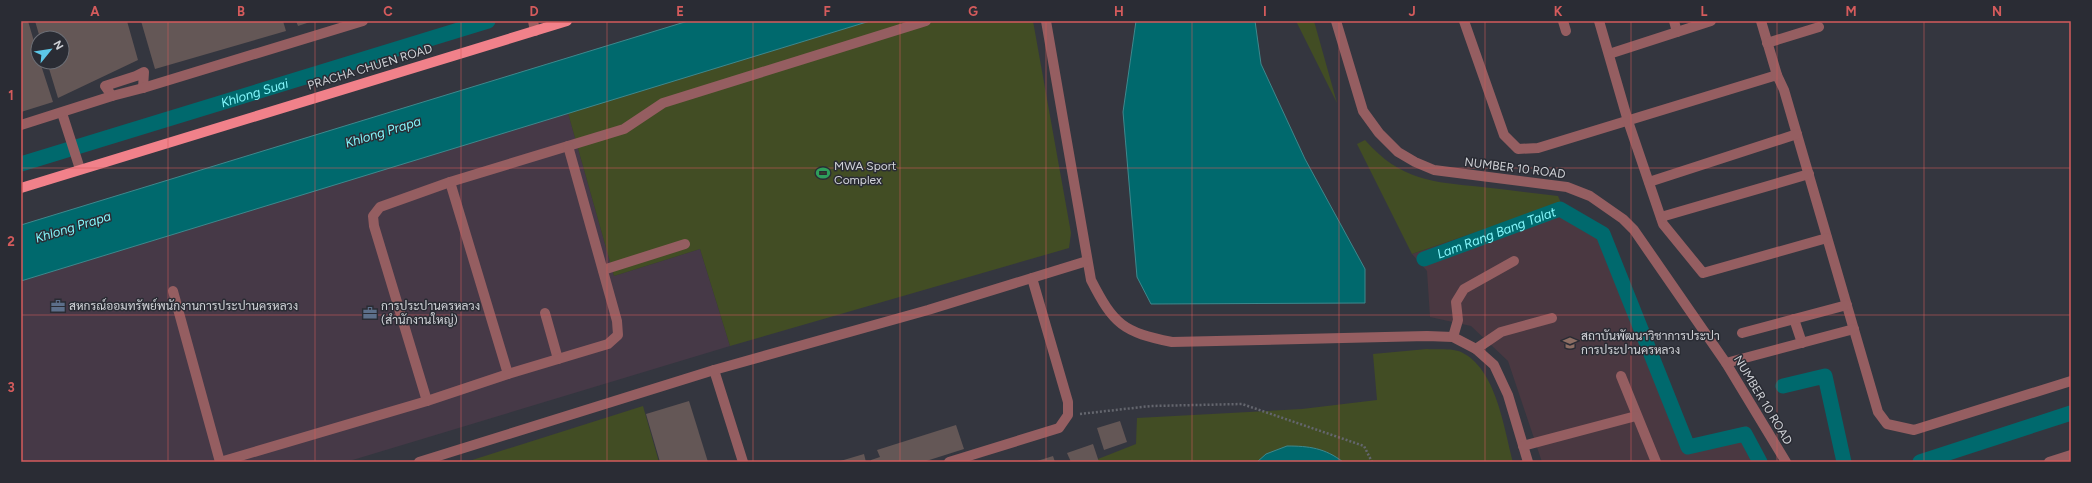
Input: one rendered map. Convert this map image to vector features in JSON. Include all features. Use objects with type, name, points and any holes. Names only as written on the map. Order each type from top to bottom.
[{"type":"main road","name":"PRACHA CHUEN ROAD","points":[[21,188],[534,26],[567,21]]},
{"type":"street","points":[[21,125],[112,96],[143,88],[363,21]]},
{"type":"street","points":[[427,401],[374,226],[373,216],[380,207],[450,182],[624,129],[663,103],[926,21]]},
{"type":"street","points":[[1046,21],[1091,280],[1106,308],[1123,327],[1144,336],[1172,342],[1427,336],[1453,337],[1476,349],[1494,365],[1508,395],[1528,462]]},
{"type":"street","name":"NUMBER 10 ROAD","points":[[1336,21],[1363,111],[1379,133],[1398,152],[1415,162],[1434,170],[1567,187],[1590,196],[1623,219],[1634,230],[1726,363],[1786,462]]},
{"type":"street","points":[[1464,21],[1504,136],[1518,149],[1538,148],[1777,75]]},
{"type":"street","points":[[1599,21],[1628,121],[1663,224],[1703,274],[1827,238]]},
{"type":"street","points":[[1674,21],[1677,32]]},
{"type":"street","points":[[1609,54],[1710,21]]},
{"type":"street","points":[[1760,21],[1777,75],[1784,90],[1878,412],[1888,424],[1914,430],[2071,381]]},
{"type":"street","points":[[1767,43],[1819,28]]},
{"type":"street","points":[[112,96],[105,86],[144,72],[143,88]]},
{"type":"street","points":[[62,113],[80,169]]},
{"type":"street","points":[[1649,182],[1797,134]]},
{"type":"street","points":[[173,291],[220,462],[427,401],[508,374],[608,344],[618,335],[617,321],[568,146]]},
{"type":"street","points":[[1661,217],[1809,174]]},
{"type":"street","points":[[450,182],[508,374]]},
{"type":"street","points":[[603,270],[685,244]]},
{"type":"street","points":[[421,461],[714,370],[1087,261]]},
{"type":"street","points":[[1453,337],[1458,320],[1456,302],[1464,289],[1514,261]]},
{"type":"street","points":[[949,462],[1059,428],[1068,415],[1068,402],[1032,278]]},
{"type":"street","points":[[1742,333],[1847,305]]},
{"type":"street","points":[[545,313],[558,359]]},
{"type":"street","points":[[1476,349],[1501,332],[1552,318]]},
{"type":"street","points":[[1794,319],[1802,343]]},
{"type":"street","points":[[1726,363],[1854,329]]},
{"type":"street","points":[[714,370],[742,462]]},
{"type":"street","points":[[1621,376],[1656,462]]},
{"type":"street","points":[[1523,446],[1636,416]]},
{"type":"street","points":[[2049,462],[2071,456]]},
{"type":"street","points":[[421,461],[437,462]]},
{"type":"path","points":[[1068,415],[1151,406],[1242,404],[1364,446],[1372,462]]},
{"type":"shaded area","name":"การประปานครหลวง (สำนักงานใหญ่)","points":[[568,113],[614,276],[700,249],[730,346],[346,462],[21,462],[21,281]]},
{"type":"shaded area","name":"สถาบันพัฒนาวิชาการประปา การประปานครหลวง","points":[[1561,203],[1608,230],[1688,441],[1747,426],[1765,462],[1542,462],[1508,361],[1471,326],[1430,317],[1427,271],[1412,254]]},
{"type":"green space","name":"MWA Sport Complex","points":[[870,21],[1033,21],[1071,233],[1069,248],[730,346],[700,249],[614,276],[568,113]]},
{"type":"green space","points":[[1296,21],[1314,21],[1337,103]]},
{"type":"green space","points":[[1365,140],[1378,154],[1392,164],[1405,172],[1419,177],[1433,181],[1558,196],[1561,203],[1412,254],[1357,144]]},
{"type":"green space","points":[[1427,349],[1461,352],[1473,360],[1483,371],[1497,400],[1513,462],[1099,462],[1098,459],[1136,444],[1137,418],[1302,409],[1377,400],[1373,354]]},
{"type":"green space","points":[[643,406],[659,462],[466,462]]},
{"type":"water","name":"Khlong Prapa","points":[[688,21],[870,21],[21,281],[21,225]]},
{"type":"water","points":[[1136,21],[1255,21],[1261,64],[1305,159],[1365,269],[1365,303],[1151,304],[1137,277],[1123,112]]},
{"type":"water","points":[[1287,446],[1323,451],[1343,462],[1257,462],[1266,454]]},
{"type":"building","points":[[21,21],[28,21],[31,30],[30,70],[43,70],[53,102],[21,112]]},
{"type":"building","points":[[35,21],[127,21],[138,60],[58,98],[49,70],[70,70],[70,30],[38,30]]},
{"type":"building","points":[[141,21],[283,21],[286,31],[155,69]]},
{"type":"building","points":[[296,21],[313,21],[298,26]]},
{"type":"building","points":[[689,401],[708,462],[660,462],[646,414]]},
{"type":"building","points":[[1120,421],[1127,442],[1104,450],[1097,428]]},
{"type":"building","points":[[956,425],[964,449],[923,462],[871,462],[871,460],[880,457],[877,450]]},
{"type":"building","points":[[1093,444],[1099,462],[1071,462],[1067,453]]},
{"type":"building","points":[[864,454],[866,462],[837,462]]},
{"type":"building","points":[[1053,456],[1055,462],[1034,462]]},
{"type":"waterway","name":"Khlong Suai","points":[[21,164],[488,21]]},
{"type":"waterway","name":"Lam Rang Bang Talat","points":[[1424,259],[1560,209],[1603,234],[1688,447],[1745,434],[1760,462]]},
{"type":"waterway","points":[[1783,386],[1825,376],[1844,462]]},
{"type":"waterway","points":[[1920,462],[2071,413]]},
{"type":"place","name":"MWA Sport Complex","points":[[823,173]]},
{"type":"place","name":"สหกรณ์ออมทรัพย์พนักงานการประปานครหลวง","points":[[58,306]]},
{"type":"place","name":"การประปานครหลวง (สำนักงานใหญ่)","points":[[370,313]]},
{"type":"place","name":"สถาบันพัฒนาวิชาการประปา การประปานครหลวง","points":[[1570,343]]}]
